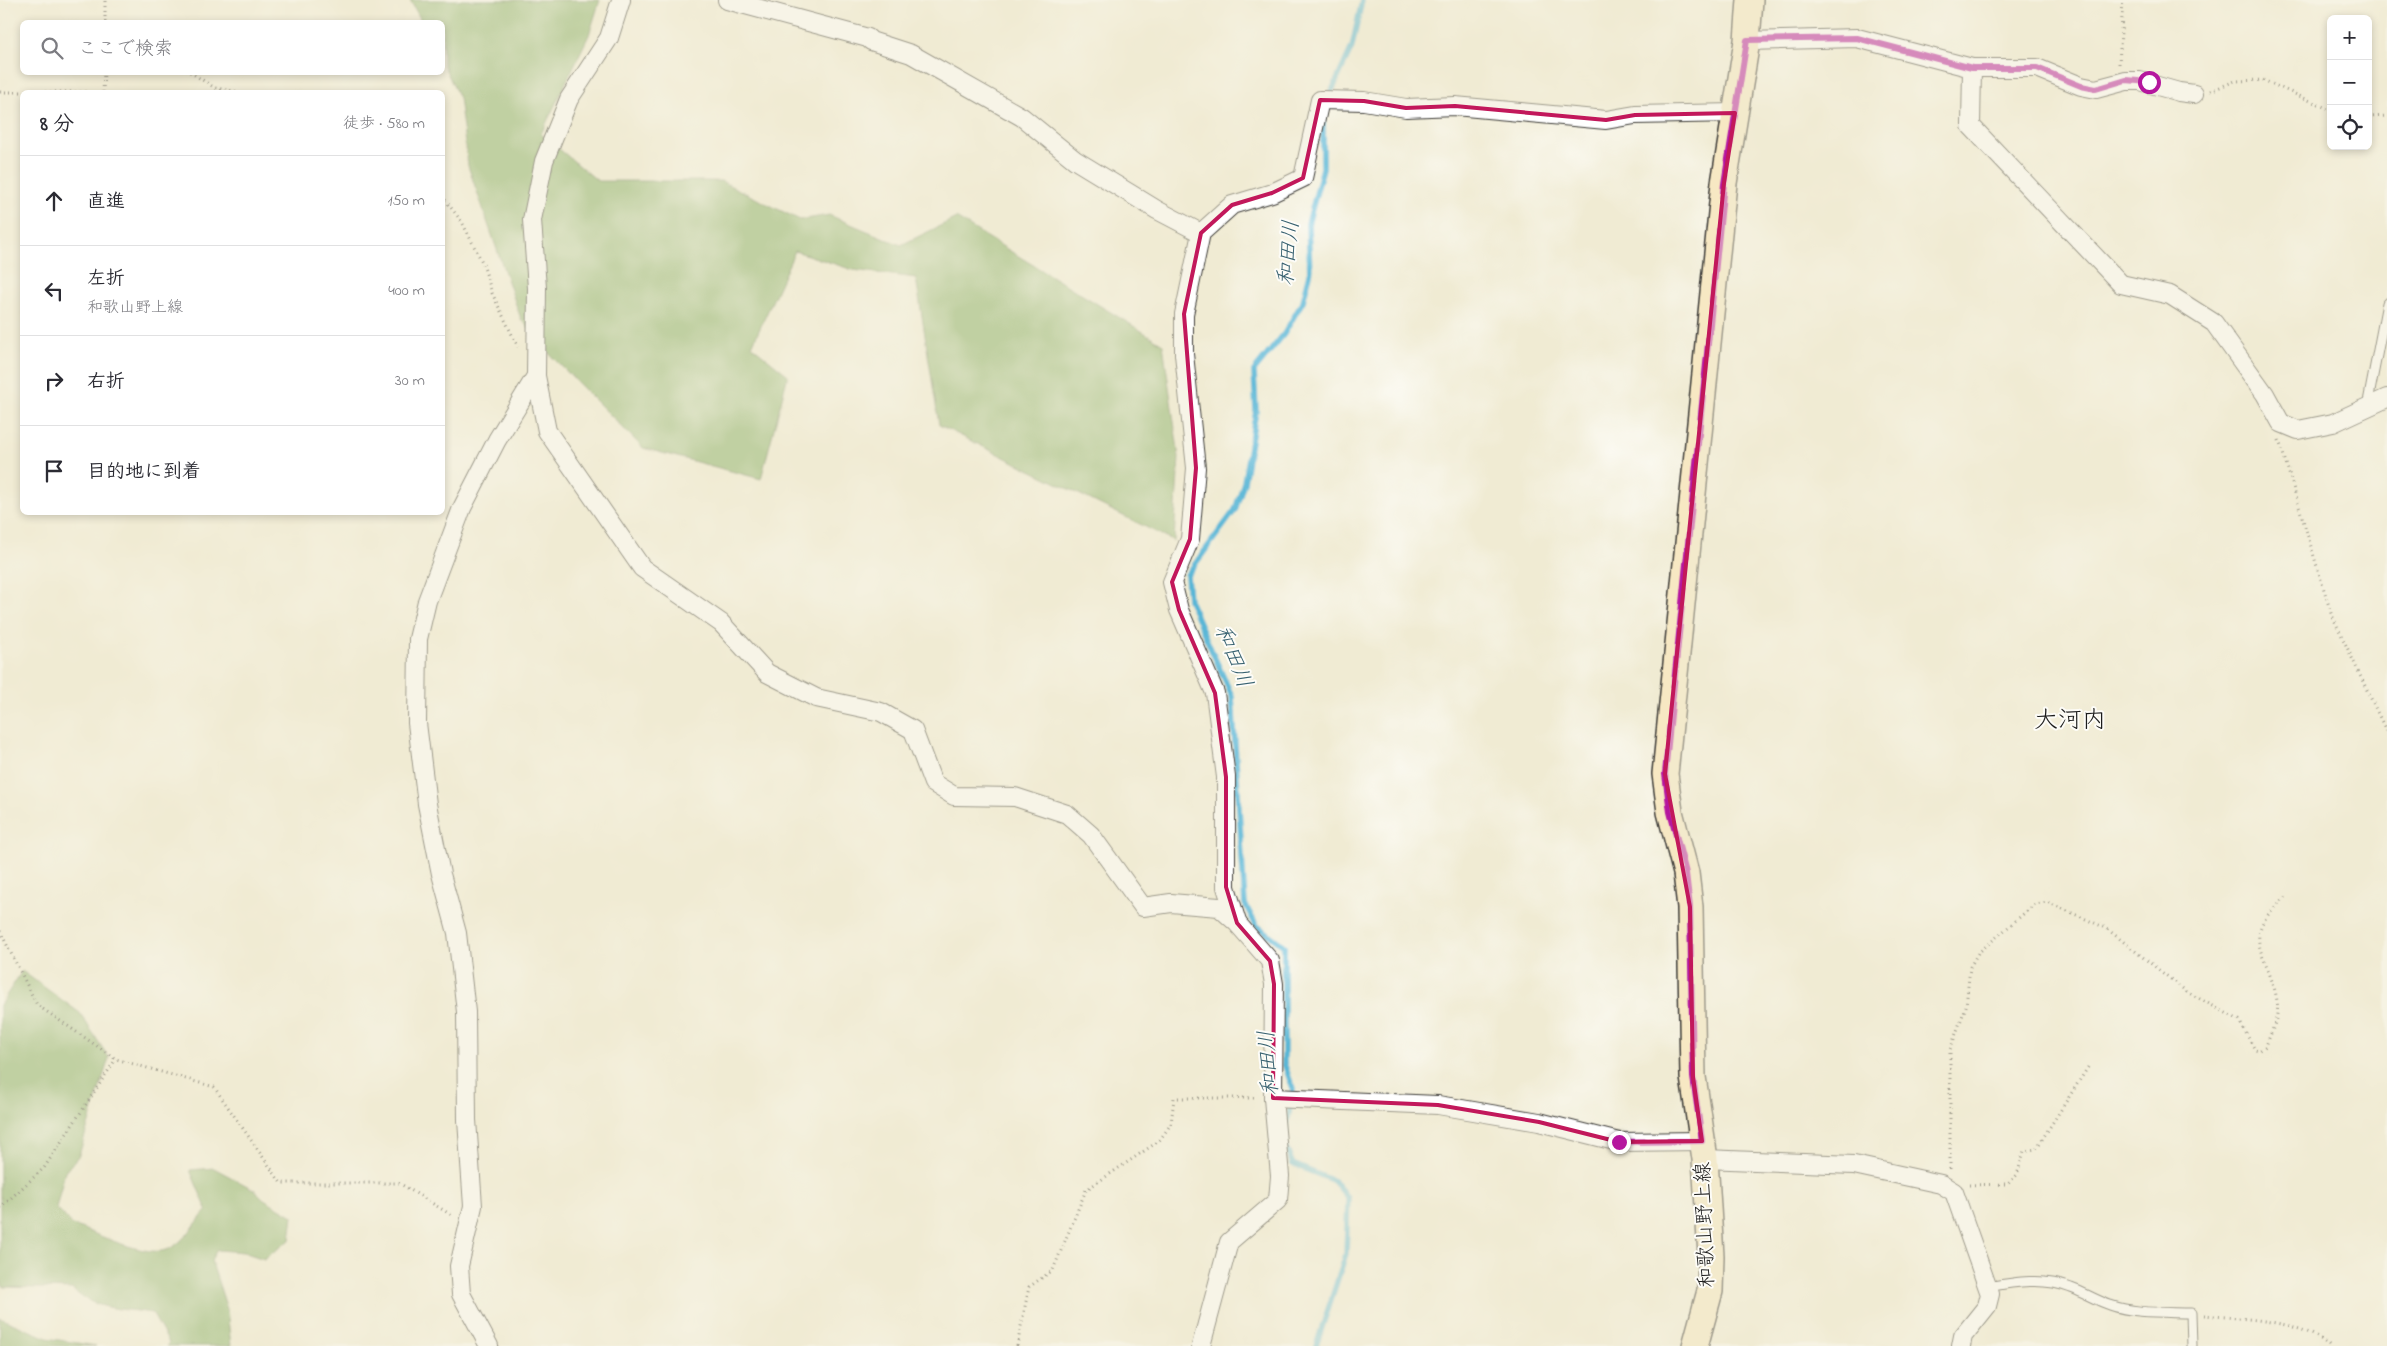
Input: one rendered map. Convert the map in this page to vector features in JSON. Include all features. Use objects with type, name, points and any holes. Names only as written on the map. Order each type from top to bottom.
[{"type":"main road","name":"和歌山野上線","points":[[1696,1346],[1710,1291],[1711,1256],[1703,1150],[1693,1077],[1688,890],[1686,873],[1670,812],[1665,774],[1724,184],[1747,40],[1750,0]]},
{"type":"street","points":[[620,0],[609,38],[569,100],[544,162],[532,220],[537,288],[536,376],[547,431],[642,568],[720,623],[767,673],[816,698],[881,712],[913,730],[933,783],[954,796],[1015,797],[1067,814],[1091,835],[1144,906],[1170,903],[1219,907],[1237,923],[1270,961],[1274,984],[1273,1098],[1280,1176],[1278,1200],[1229,1242],[1201,1346]]},
{"type":"street","points":[[727,0],[868,38],[871,42],[912,54],[1022,117],[1075,160],[1157,210],[1202,233]]},
{"type":"street","points":[[1747,40],[1857,38],[1972,68],[2037,68],[2081,86],[2096,89],[2140,80],[2179,92],[2194,94]]},
{"type":"street","points":[[1972,68],[1971,126],[2121,284],[2170,295],[2214,323],[2265,394],[2281,423],[2298,430],[2333,423],[2387,398]]},
{"type":"street","points":[[1237,923],[1226,887],[1226,778],[1215,693],[1179,610],[1172,582],[1190,539],[1196,477],[1184,354],[1184,314],[1202,233],[1232,205],[1272,193],[1303,178],[1320,100],[1364,101],[1406,108],[1455,106],[1606,120],[1636,115],[1735,113]]},
{"type":"street","points":[[489,1346],[461,1294],[459,1266],[472,1206],[467,1120],[466,1012],[457,933],[441,874],[429,813],[418,732],[418,640],[427,601],[462,508],[497,440],[536,376]]},
{"type":"street","points":[[1273,1098],[1438,1105],[1539,1122],[1619,1142],[1854,1165],[1947,1187],[1954,1192],[1957,1198],[1990,1294],[1987,1306],[1963,1336],[1961,1346]]},
{"type":"lane","points":[[2367,407],[2387,303]]},
{"type":"lane","points":[[1987,1287],[2015,1282],[2049,1282],[2070,1287],[2111,1306],[2135,1311],[2191,1313],[2192,1346]]},
{"type":"path","points":[[105,0],[105,20]]},
{"type":"path","points":[[2118,83],[2122,0]]},
{"type":"path","points":[[103,90],[104,75]]},
{"type":"path","points":[[194,75],[214,88],[227,90]]},
{"type":"path","points":[[2194,94],[2203,94],[2235,81],[2263,80],[2327,108]]},
{"type":"path","points":[[0,92],[20,92]]},
{"type":"path","points":[[2372,117],[2387,116]]},
{"type":"path","points":[[445,200],[462,222],[483,264],[492,293],[520,351],[536,376]]},
{"type":"path","points":[[2276,431],[2331,613],[2387,733]]},
{"type":"path","points":[[2090,1064],[2036,1149],[2024,1151],[2017,1176],[2008,1184],[1947,1187],[1950,1173],[1950,1050],[1966,1006],[1970,967],[1978,953],[2035,904],[2047,902],[2106,928],[2187,992],[2239,1020],[2255,1050],[2259,1051],[2266,1046],[2278,1011],[2273,988],[2258,948],[2260,929],[2273,908],[2286,897]]},
{"type":"path","points":[[0,931],[37,1006],[116,1059],[214,1087],[281,1183],[399,1183],[469,1225]]},
{"type":"path","points":[[0,1208],[44,1168],[116,1059]]},
{"type":"path","points":[[1018,1346],[1029,1287],[1053,1270],[1086,1190],[1159,1141],[1171,1124],[1174,1098],[1273,1098]]},
{"type":"path","points":[[2191,1313],[2287,1325],[2324,1341],[2329,1346]]},
{"type":"highlighted area","points":[[1320,100],[1364,101],[1406,108],[1455,106],[1606,120],[1635,115],[1735,113],[1724,183],[1665,774],[1690,907],[1693,1077],[1702,1141],[1619,1142],[1539,1122],[1438,1105],[1273,1098],[1274,984],[1270,961],[1237,923],[1226,887],[1226,777],[1215,693],[1179,610],[1172,582],[1190,539],[1196,468],[1184,314],[1201,233],[1232,205],[1272,193],[1303,178]]},
{"type":"green space","points":[[410,0],[600,0],[589,35],[541,134],[598,181],[721,181],[800,220],[829,215],[901,245],[956,218],[1163,344],[1179,457],[1174,541],[939,425],[916,278],[853,270],[795,251],[752,346],[788,375],[761,479],[643,448],[553,358],[521,319],[468,166],[459,98],[445,68],[445,20],[421,20]]},
{"type":"green space","points":[[22,971],[80,1013],[109,1058],[79,1155],[65,1172],[56,1208],[73,1225],[135,1248],[148,1251],[169,1249],[185,1237],[207,1210],[190,1170],[214,1168],[255,1190],[264,1199],[293,1216],[290,1240],[264,1259],[243,1252],[217,1250],[211,1260],[227,1309],[231,1346],[166,1346],[169,1343],[152,1313],[100,1305],[81,1296],[72,1289],[3,1287],[0,1277],[0,1005]]},
{"type":"green space","points":[[0,1318],[47,1338],[96,1346],[0,1346]]},
{"type":"waterway","name":"和田川","points":[[1329,97],[1352,47],[1362,0]]},
{"type":"waterway","name":"和田川","points":[[1316,1346],[1346,1254],[1348,1198],[1334,1181],[1293,1164],[1284,1144],[1293,1089],[1284,1063],[1284,946],[1256,925],[1245,904],[1232,696],[1189,600],[1187,575],[1235,510],[1244,482],[1256,411],[1254,371],[1284,334],[1303,301],[1310,274],[1308,224],[1323,168],[1323,123]]},
{"type":"district","name":"大河内","points":[[2070,721]]},
{"type":"route","points":[[1619,1142],[1702,1141],[1693,1077],[1690,907],[1686,873],[1670,812],[1665,774],[1724,184],[1747,40],[1857,38],[1972,68],[2037,68],[2069,79],[2081,86],[2096,89],[2126,80],[2149,82]]}]
